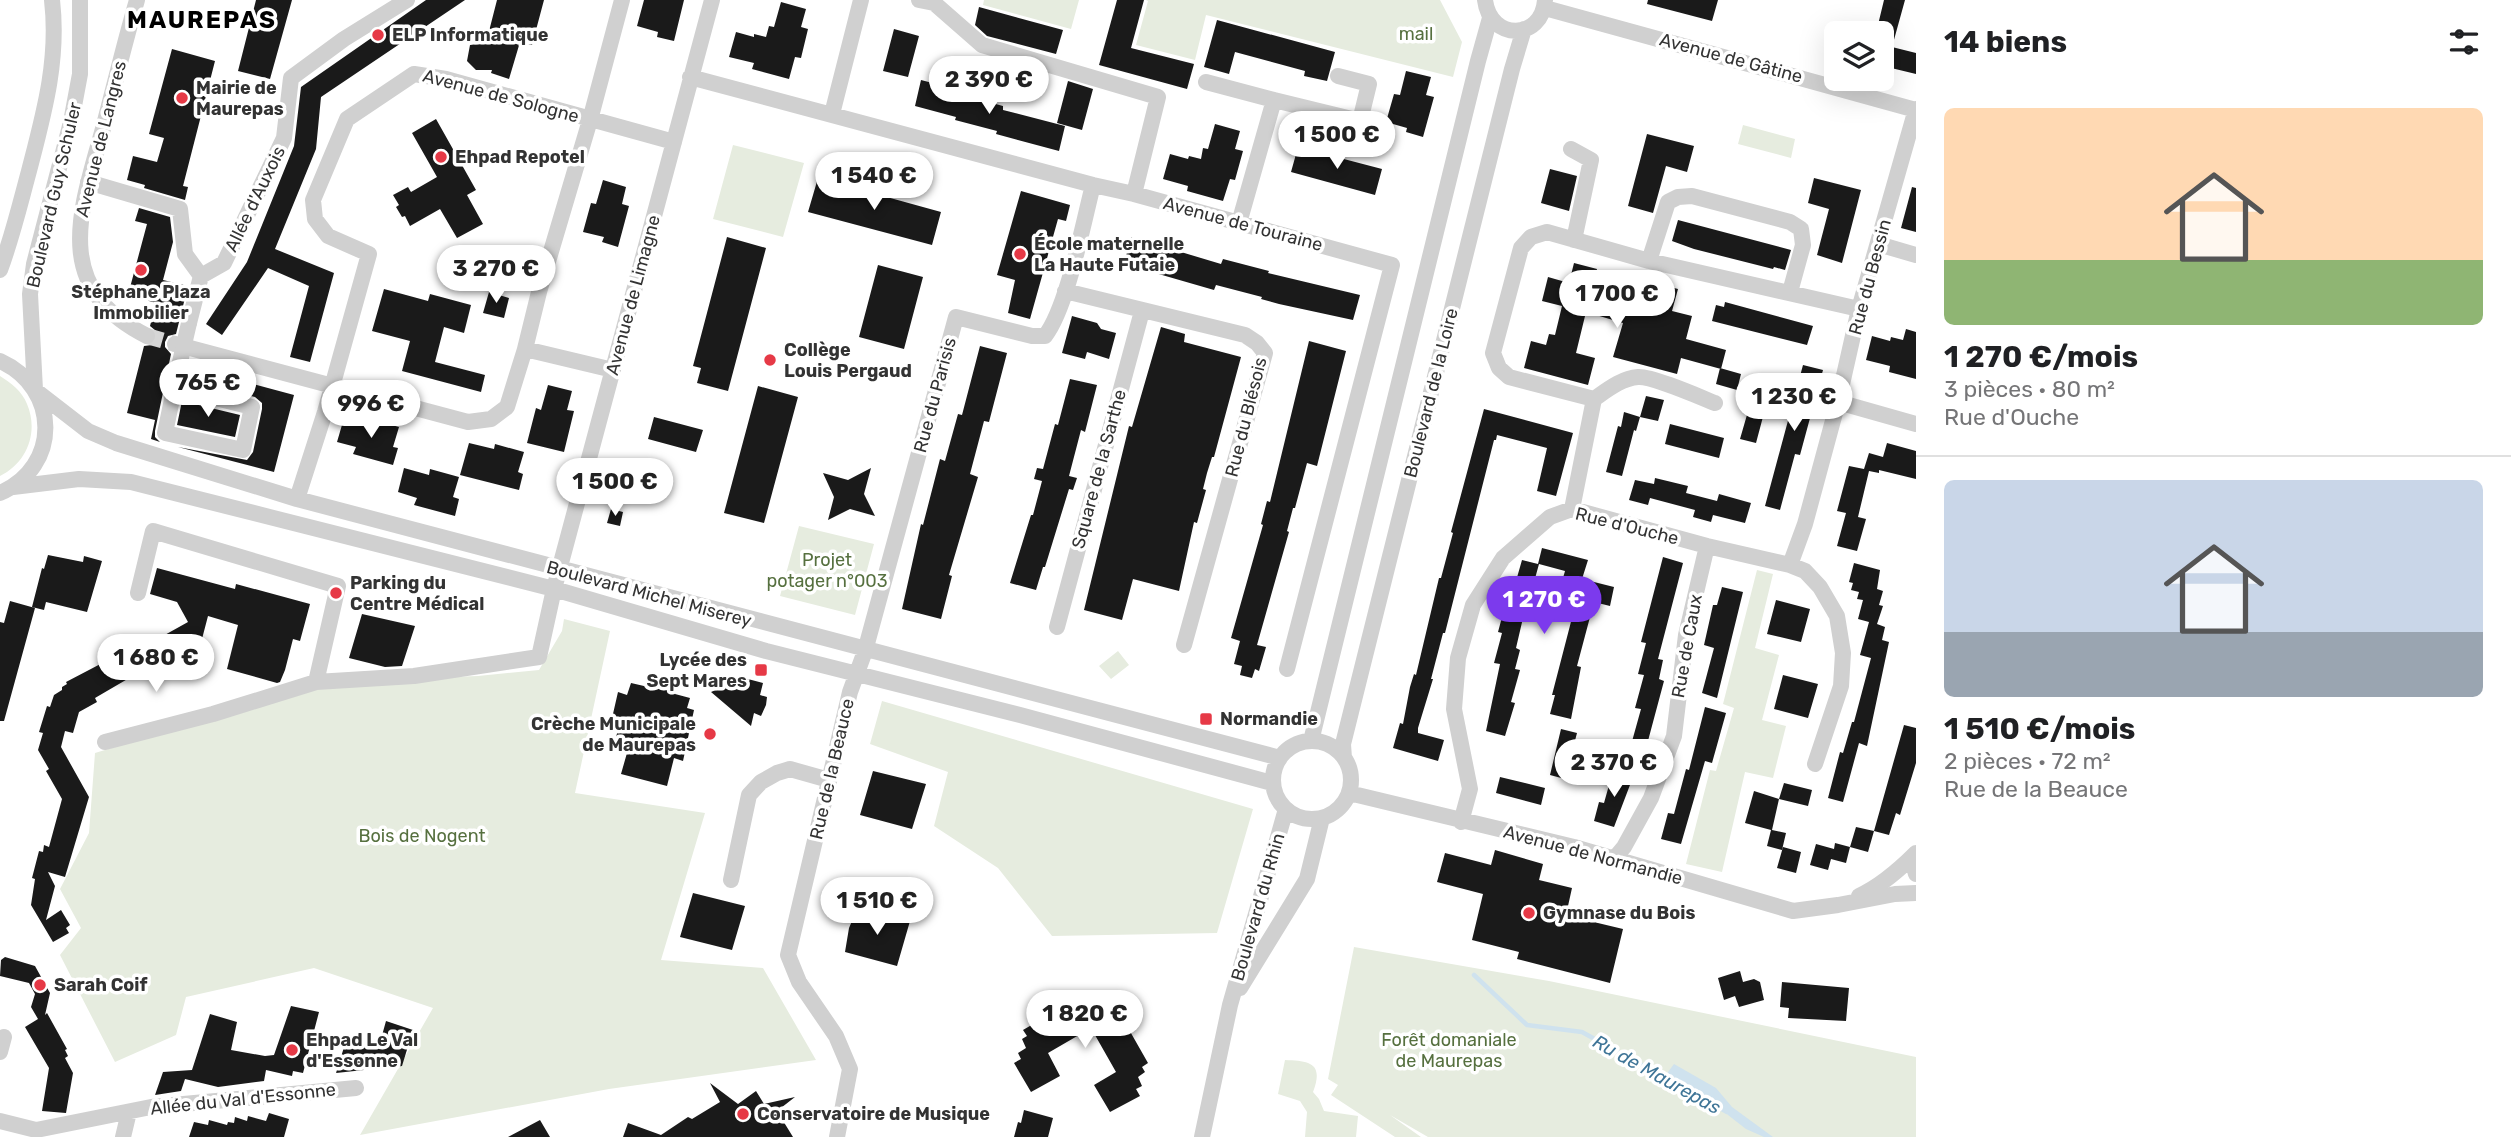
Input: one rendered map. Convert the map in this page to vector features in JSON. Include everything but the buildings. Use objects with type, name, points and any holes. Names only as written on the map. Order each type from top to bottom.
[{"type":"street","name":"Boulevard Guy Schuler","points":[[0,270],[49,96],[54,50],[52,0]]},
{"type":"street","name":"Boulevard Guy Schuler","points":[[0,506],[6,490],[32,470],[43,443],[45,414],[35,390],[30,294],[34,264],[71,122],[80,74],[80,0]]},
{"type":"street","name":"Avenue de Langres","points":[[137,0],[88,182],[78,232],[80,256],[88,279],[108,310],[130,328],[147,336]]},
{"type":"street","name":"Allée d'Auxois","points":[[201,276],[224,263],[284,138],[291,78],[344,39],[407,0]]},
{"type":"street","points":[[176,344],[468,422],[491,419],[507,407],[622,0]]},
{"type":"street","name":"Avenue de Limagne","points":[[316,682],[414,676],[539,657],[554,589],[712,0]]},
{"type":"street","points":[[832,114],[861,0]]},
{"type":"street","points":[[919,0],[934,3],[982,45],[1158,97],[1134,194]]},
{"type":"street","points":[[1485,0],[1490,18],[1506,29],[1524,29],[1534,25],[1545,4]]},
{"type":"street","name":"Avenue de Gâtine","points":[[1545,4],[1916,109]]},
{"type":"street","name":"Boulevard de la Loire","points":[[1311,741],[1490,18]]},
{"type":"street","name":"Boulevard de la Loire","points":[[1344,758],[1343,744],[1524,29]]},
{"type":"street","name":"Avenue de Sologne","points":[[297,499],[369,254],[328,236],[315,219],[313,200],[347,119],[414,74],[446,79],[674,142]]},
{"type":"street","points":[[1206,82],[1360,121],[1368,84],[1338,76]]},
{"type":"street","name":"Avenue de Touraine","points":[[690,77],[1392,265],[1287,669]]},
{"type":"street","points":[[1239,223],[1274,100]]},
{"type":"street","name":"Rue du Bessin","points":[[1790,565],[1805,524],[1838,402],[1859,309],[1916,109]]},
{"type":"street","points":[[1571,149],[1591,160],[1574,240]]},
{"type":"street","points":[[88,182],[180,209],[185,254],[201,276],[162,432],[243,450],[252,407],[176,382]]},
{"type":"street","name":"Rue du Parisis","points":[[856,674],[865,651],[956,317],[1032,336],[1045,336],[1053,326],[1065,291],[1093,186]]},
{"type":"street","points":[[1649,261],[1668,202],[1678,197],[1692,196],[1790,222],[1801,229],[1803,245],[1790,292]]},
{"type":"street","points":[[1594,399],[1509,377],[1499,368],[1493,353],[1521,248],[1531,237],[1547,232],[1649,261],[1859,309]]},
{"type":"street","points":[[1878,244],[1916,255]]},
{"type":"street","name":"Rue du Blésois","points":[[1065,291],[1245,335],[1265,353],[1184,645]]},
{"type":"street","name":"Square de la Sarthe","points":[[1057,627],[1142,311]]},
{"type":"street","points":[[525,349],[613,370]]},
{"type":"street","name":"Boulevard Michel Miserey","points":[[0,361],[21,373],[35,390],[88,430],[116,443],[297,499],[865,651],[1280,758]]},
{"type":"street","points":[[1572,509],[1594,399],[1614,385],[1638,376],[1715,403]]},
{"type":"street","points":[[1838,402],[1916,424]]},
{"type":"street","name":"Boulevard Michel Miserey","points":[[6,490],[79,479],[131,482],[554,589],[766,651],[1272,783]]},
{"type":"street","name":"Rue d'Ouche","points":[[1461,822],[1470,789],[1454,709],[1458,658],[1473,605],[1503,558],[1550,517],[1572,509],[1707,546],[1790,565]]},
{"type":"street","points":[[105,742],[213,714],[316,682],[338,586],[153,531],[138,593]]},
{"type":"street","name":"Rue de Caux","points":[[1614,859],[1624,847],[1651,797],[1674,736],[1686,635],[1707,546]]},
{"type":"street","points":[[1790,565],[1805,571],[1820,587],[1837,616],[1843,653],[1842,686],[1815,764]]},
{"type":"street","name":"Rue de la Beauce","points":[[837,1137],[850,1069],[836,1036],[799,982],[788,955],[856,674]]},
{"type":"street","points":[[1311,741],[1324,743],[1344,758],[1351,781],[1349,793],[1336,811],[1322,818],[1305,818],[1286,809],[1279,801],[1272,783],[1274,769],[1288,749],[1311,741]]},
{"type":"street","points":[[731,880],[749,795],[761,782],[790,769],[829,780]]},
{"type":"street","name":"Avenue de Normandie","points":[[1349,793],[1614,859],[1793,911],[1916,893]]},
{"type":"street","name":"Boulevard du Rhin","points":[[1202,1137],[1230,1005],[1286,809]]},
{"type":"street","name":"Boulevard du Rhin","points":[[1230,1005],[1307,879],[1322,818]]},
{"type":"street","name":"Avenue de Normandie","points":[[1838,905],[1869,892],[1916,855]]},
{"type":"street","name":"Avenue de Normandie","points":[[1916,855],[1916,874]]},
{"type":"street","name":"Allée du Val d'Essonne","points":[[0,1121],[36,1130],[151,1107],[356,1088]]},
{"type":"street","points":[[123,1137],[129,1112]]},
{"type":"green space","points":[[984,0],[1079,0],[1071,29],[983,5]]},
{"type":"green space","name":"mail","points":[[1146,0],[1440,0],[1462,42],[1453,77],[1206,15],[1195,60],[1136,45],[1148,1]]},
{"type":"green space","points":[[1743,125],[1795,139],[1791,158],[1738,144]]},
{"type":"green space","points":[[733,145],[804,163],[783,237],[713,219]]},
{"type":"green space","points":[[0,376],[22,395],[32,425],[24,455],[0,476]]},
{"type":"green space","name":"Projet potager n°003","points":[[799,526],[874,544],[855,615],[780,596]]},
{"type":"green space","points":[[1757,570],[1773,574],[1755,648],[1779,655],[1762,720],[1786,726],[1773,778],[1745,772],[1722,872],[1686,864],[1710,770],[1716,771],[1734,708],[1723,704]]},
{"type":"green space","name":"Bois de Nogent","points":[[564,619],[610,631],[575,793],[705,813],[661,960],[763,968],[816,1060],[609,1089],[360,1135],[433,1008],[314,968],[186,997],[176,1035],[115,1062],[60,955],[81,928],[60,889],[89,833],[95,753],[334,681],[478,676],[539,670],[562,631]]},
{"type":"green space","points":[[1118,651],[1129,665],[1111,679],[1099,666]]},
{"type":"green space","points":[[882,701],[1253,809],[1217,933],[1052,936],[998,868],[934,826],[948,772],[870,744]]},
{"type":"green space","name":"Forêt domaniale de Maurepas","points":[[1354,947],[1549,981],[1916,1057],[1916,1137],[1428,1137],[1390,1115],[1421,1137],[1395,1137],[1331,1095],[1338,1085],[1328,1079]]},
{"type":"green space","points":[[1285,1060],[1308,1063],[1316,1069],[1313,1092],[1324,1111],[1358,1116],[1356,1137],[1305,1137],[1307,1112],[1300,1101],[1278,1094]]},
{"type":"water","points":[[1674,1064],[1716,1088],[1732,1107],[1773,1137],[1764,1137],[1746,1129],[1713,1099],[1665,1076]]},
{"type":"waterway","name":"Ru de Maurepas","points":[[1474,975],[1527,1025],[1582,1032],[1727,1112]]},
{"type":"tunnel","points":[[147,336],[175,344]]},
{"type":"place","name":"ELP Informatique","points":[[378,35]]},
{"type":"place","name":"Mairie de Maurepas","points":[[182,98]]},
{"type":"place","name":"Ehpad Repotel","points":[[441,157]]},
{"type":"place","name":"École maternelle La Haute Futaie","points":[[1020,254]]},
{"type":"place","name":"Stéphane Plaza Immobilier","points":[[141,270]]},
{"type":"place","name":"Collège Louis Pergaud","points":[[770,360]]},
{"type":"place","name":"Parking du Centre Médical","points":[[336,593]]},
{"type":"place","name":"Lycée des Sept Mares","points":[[761,670]]},
{"type":"place","name":"Normandie","points":[[1206,719]]},
{"type":"place","name":"Crèche Municipale de Maurepas","points":[[710,734]]},
{"type":"place","name":"Gymnase du Bois","points":[[1529,913]]},
{"type":"place","name":"Sarah Coif","points":[[40,985]]},
{"type":"place","name":"Ehpad Le Val d'Essonne","points":[[292,1050]]},
{"type":"place","name":"Conservatoire de Musique","points":[[743,1114]]},
{"type":"district","name":"MAUREPAS","points":[[202,20]]}]
